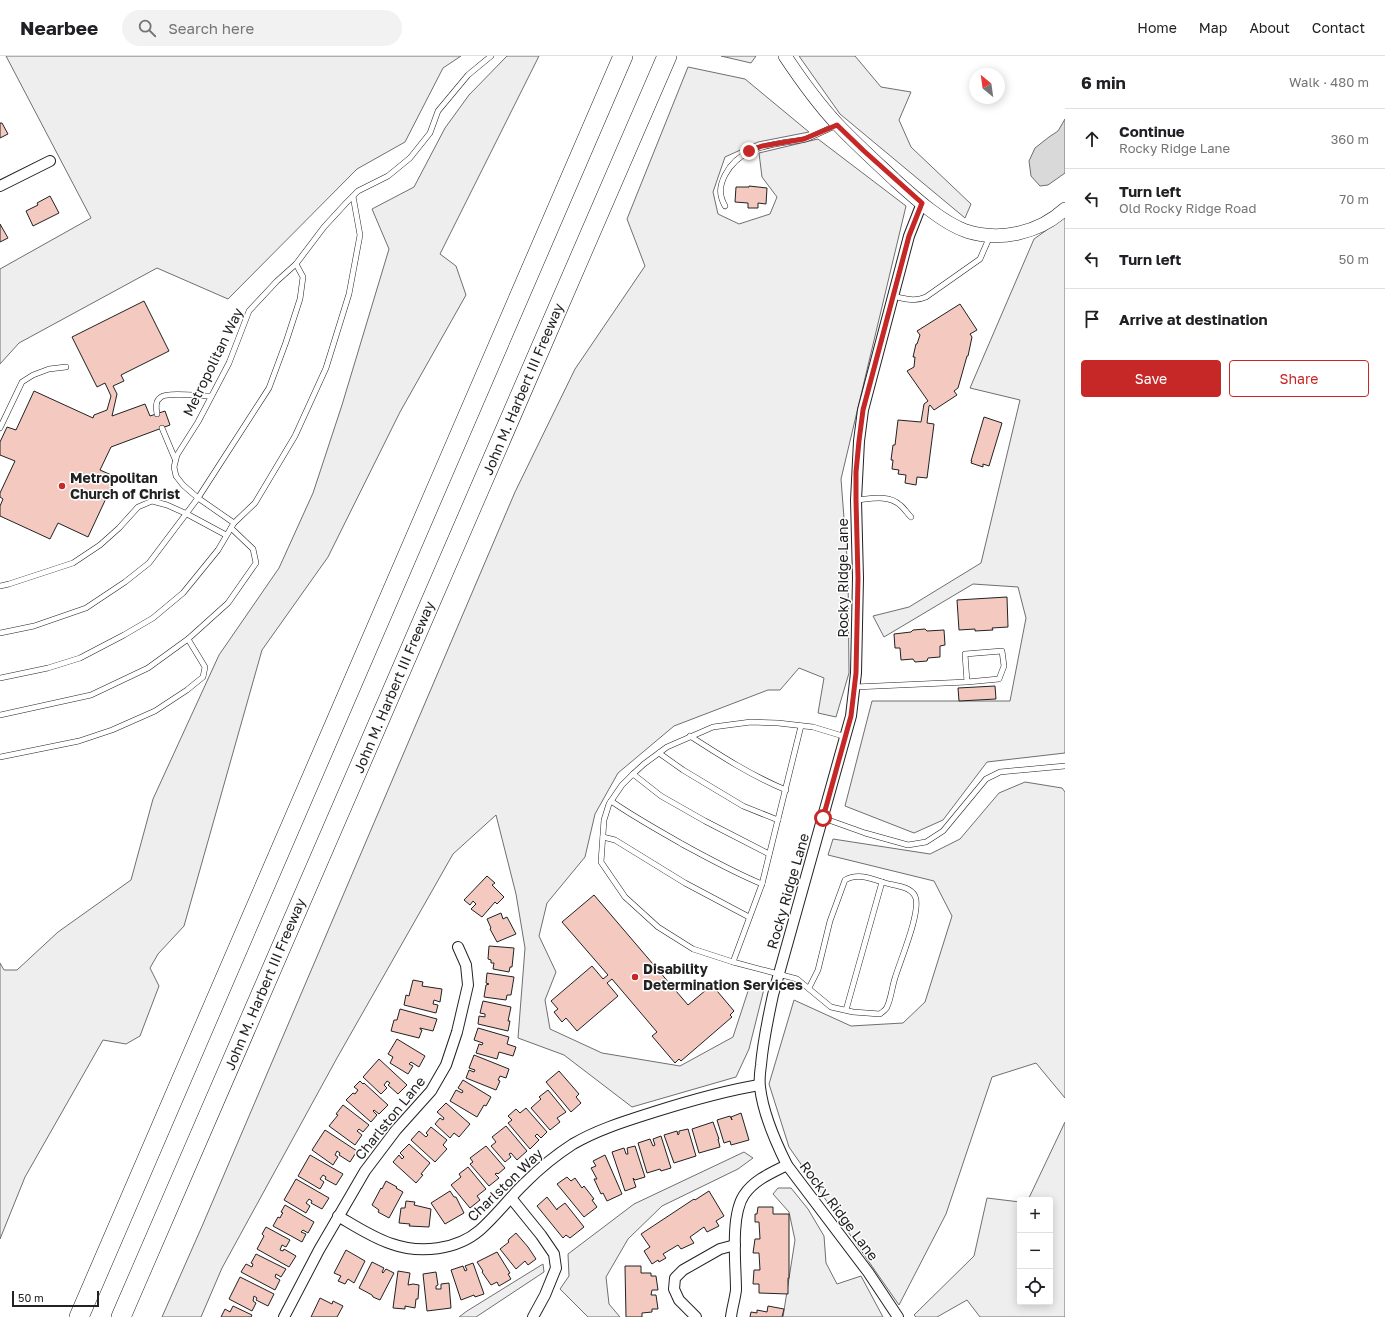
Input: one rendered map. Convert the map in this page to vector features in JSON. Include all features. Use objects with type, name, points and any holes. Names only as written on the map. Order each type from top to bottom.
[{"type":"highway","points":[[79,1317],[623,56]]},
{"type":"highway","name":"John M. Harbert III Freeway","points":[[121,1317],[667,56]]},
{"type":"street","points":[[785,56],[814,97],[837,125],[869,156],[922,203],[953,224],[966,230],[990,236],[1011,235],[1043,224],[1065,209]]},
{"type":"street","points":[[0,186],[50,161]]},
{"type":"street","name":"Rocky Ridge Lane","points":[[898,1317],[868,1272],[786,1165],[778,1149],[763,1106],[760,1085],[765,1029],[851,716],[856,673],[858,578],[856,500],[859,441],[863,410],[909,236],[922,203]]},
{"type":"street","name":"Charlston Lane","points":[[284,1317],[338,1216],[365,1171],[382,1147],[431,1091],[446,1065],[457,1032],[468,985],[466,966],[458,947]]},
{"type":"street","name":"Charlston Way","points":[[338,1216],[390,1244],[404,1248],[418,1250],[431,1249],[455,1243],[479,1231],[532,1177],[557,1155],[590,1135],[610,1126],[708,1095],[760,1085]]},
{"type":"street","points":[[731,1317],[736,1292],[735,1245],[738,1210],[744,1195],[761,1178],[786,1165]]},
{"type":"street","points":[[511,1198],[541,1235],[554,1254],[556,1268],[545,1295],[533,1317]]},
{"type":"street","points":[[696,1317],[679,1300],[674,1289],[675,1278],[683,1270],[690,1266],[720,1250],[735,1245]]},
{"type":"lane","name":"Metropolitan Way","points":[[175,459],[198,422],[228,363],[250,310],[277,281],[296,264],[324,227],[358,191],[388,176],[410,158],[430,133],[438,111],[468,76],[491,56]]},
{"type":"lane","points":[[725,206],[720,198],[719,189],[721,182],[729,167],[740,157],[749,151],[762,146],[804,139],[837,125]]},
{"type":"lane","points":[[0,678],[48,668],[80,658],[153,618],[183,593],[218,550],[234,523],[255,502],[295,436],[326,368],[349,294],[360,235],[353,196]]},
{"type":"lane","points":[[893,296],[910,300],[919,300],[926,297],[980,259],[990,236]]},
{"type":"lane","points":[[0,633],[34,626],[86,608],[125,582],[148,563],[198,498],[268,388],[286,342],[300,299],[303,277],[296,264]]},
{"type":"lane","points":[[0,428],[22,382],[33,375],[49,369],[66,367]]},
{"type":"lane","points":[[157,414],[155,406],[161,397],[169,395],[211,396]]},
{"type":"lane","points":[[162,428],[175,459],[174,467],[176,476],[183,485],[198,498],[234,523]]},
{"type":"lane","points":[[856,500],[881,498],[891,500],[899,504],[911,517]]},
{"type":"lane","points":[[0,586],[73,563],[100,545],[119,528],[138,507],[152,501],[167,505],[187,514],[226,535]]},
{"type":"lane","points":[[0,715],[91,695],[148,668],[188,640],[228,603],[256,563],[253,549],[231,528]]},
{"type":"lane","points":[[0,756],[79,741],[112,730],[155,711],[187,690],[203,677],[205,668],[188,640]]},
{"type":"lane","points":[[855,687],[967,682],[999,679],[1004,666],[1002,651],[965,654],[967,682]]},
{"type":"lane","points":[[809,988],[818,970],[830,921],[845,880],[850,877],[858,876],[911,890],[916,897],[917,907],[886,1008],[880,1014],[854,1012],[831,1007],[797,979],[733,962],[693,949],[658,928],[625,897],[601,862],[604,820],[609,804],[622,785],[644,764],[667,748],[690,736],[713,727],[751,722],[778,723],[813,727],[846,737]]},
{"type":"lane","points":[[733,962],[762,884],[801,726]]},
{"type":"lane","points":[[690,736],[719,755],[766,781],[786,790]]},
{"type":"lane","points":[[659,753],[683,770],[743,806],[778,820]]},
{"type":"lane","points":[[823,818],[865,833],[908,845],[926,842],[943,831],[986,779],[1000,772],[1065,766]]},
{"type":"lane","points":[[633,774],[661,796],[705,821],[769,854]]},
{"type":"lane","points":[[611,801],[633,816],[684,845],[743,876],[762,884]]},
{"type":"lane","points":[[603,837],[615,840],[685,883],[749,917]]},
{"type":"lane","points":[[846,1010],[882,882]]},
{"type":"shaded area","points":[[6,56],[461,56],[443,68],[405,142],[357,169],[228,299],[157,268],[19,343],[0,364],[0,269],[91,218]]},
{"type":"shaded area","points":[[507,56],[539,56],[440,254],[456,266],[466,295],[400,412],[328,557],[262,650],[184,926],[158,954],[150,968],[159,986],[140,1036],[126,1044],[103,1040],[25,1177],[0,1239],[0,963],[4,970],[17,970],[58,932],[131,880],[153,799],[219,655],[279,568],[313,493],[342,405],[389,249],[372,209],[414,187],[445,128],[469,95]]},
{"type":"shaded area","points":[[721,56],[756,56],[751,63]]},
{"type":"shaded area","points":[[799,56],[855,56],[881,87],[911,92],[899,120],[911,147],[971,204],[965,218],[840,114]]},
{"type":"shaded area","points":[[688,67],[745,79],[809,132],[758,142],[725,157],[713,192],[718,214],[739,224],[770,214],[777,197],[762,177],[759,153],[818,139],[906,206],[841,479],[848,570],[849,673],[836,717],[818,713],[824,678],[799,668],[780,690],[768,690],[674,726],[618,773],[595,814],[585,857],[547,903],[539,936],[556,972],[545,1000],[550,1029],[602,1053],[680,1066],[733,1037],[751,982],[764,989],[749,1049],[736,1077],[632,1107],[564,1055],[518,1038],[525,948],[516,894],[496,815],[453,854],[337,1058],[222,1268],[201,1317],[162,1317],[515,492],[575,369],[645,266],[627,219]]},
{"type":"shaded area","points":[[1065,119],[1065,173],[1048,185],[1040,186],[1031,176],[1029,161],[1035,148],[1058,131]]},
{"type":"shaded area","points":[[1065,217],[1065,753],[987,762],[943,820],[914,833],[845,806],[872,701],[1010,701],[1026,618],[1018,587],[973,584],[884,637],[873,616],[909,607],[981,563],[1020,400],[970,388],[1034,239]]},
{"type":"shaded area","points":[[1025,782],[1062,788],[1065,792],[1065,1098],[1036,1063],[992,1077],[946,1214],[899,1305],[789,1147],[769,1084],[794,1000],[851,1026],[903,1023],[925,1002],[952,916],[934,881],[828,855],[833,839],[930,854],[960,839],[999,793]]},
{"type":"shaded area","points":[[1065,1122],[1065,1317],[980,1317],[967,1300],[937,1317],[916,1317],[914,1315],[974,1256],[987,1198],[1017,1202],[1017,1305],[1053,1305],[1053,1197],[1029,1197]]},
{"type":"shaded area","points":[[744,1152],[753,1158],[738,1169],[662,1206],[628,1239],[606,1277],[609,1304],[620,1317],[588,1317],[560,1289],[569,1276],[568,1254],[634,1204]]},
{"type":"shaded area","points":[[778,1188],[791,1188],[808,1209],[824,1236],[826,1263],[837,1284],[861,1276],[883,1317],[783,1317],[795,1240],[789,1212],[773,1194]]},
{"type":"shaded area","points":[[543,1264],[544,1272],[476,1317],[459,1317],[467,1311]]},
{"type":"building","points":[[0,123],[2,123],[8,134],[0,138]]},
{"type":"building","points":[[749,186],[767,188],[766,204],[758,203],[758,208],[748,208],[748,203],[735,202],[736,187]]},
{"type":"building","points":[[50,196],[59,213],[33,226],[26,211],[38,205],[37,203]]},
{"type":"building","points":[[0,224],[8,238],[0,242]]},
{"type":"building","points":[[144,301],[169,351],[121,375],[124,381],[113,386],[117,394],[112,416],[145,404],[150,416],[165,411],[170,425],[111,447],[100,470],[116,477],[88,537],[58,523],[50,539],[0,516],[0,506],[3,499],[0,497],[0,493],[15,461],[0,455],[0,442],[7,427],[16,430],[34,391],[93,418],[94,415],[107,410],[111,396],[105,383],[97,387],[72,337]]},
{"type":"building","points":[[960,304],[977,330],[970,334],[972,337],[968,356],[958,388],[954,391],[957,395],[934,410],[930,405],[929,406],[927,423],[934,424],[927,478],[917,477],[916,485],[905,483],[906,475],[898,474],[899,470],[892,469],[893,460],[891,460],[893,445],[895,445],[898,420],[921,422],[924,404],[928,401],[907,371],[914,367],[915,357],[913,357],[920,335],[917,331]]},
{"type":"building","points":[[984,417],[1002,423],[989,466],[983,464],[983,467],[971,463],[971,461]]},
{"type":"building","points":[[1007,597],[1008,627],[992,628],[993,630],[959,630],[957,600]]},
{"type":"building","points":[[925,629],[927,631],[944,630],[945,645],[940,646],[940,657],[928,658],[927,661],[915,662],[913,659],[901,660],[900,648],[895,648],[894,634]]},
{"type":"building","points":[[995,686],[996,699],[959,701],[958,688]]},
{"type":"building","points":[[487,876],[495,883],[492,885],[504,897],[497,904],[495,902],[482,917],[471,909],[476,904],[473,901],[470,905],[464,900]]},
{"type":"building","name":"Disability Determination Services","points":[[594,895],[688,1005],[712,985],[734,1011],[730,1015],[732,1017],[681,1061],[679,1059],[675,1063],[652,1036],[657,1032],[612,979],[607,983],[618,996],[577,1031],[566,1018],[562,1022],[554,1012],[558,1009],[551,1001],[592,966],[603,979],[608,975],[562,922]]},
{"type":"building","points":[[501,913],[503,919],[507,917],[516,934],[497,942],[490,929],[491,928],[487,919]]},
{"type":"building","points":[[489,946],[514,948],[512,967],[510,967],[509,972],[493,969],[494,963],[491,963],[491,960],[488,959]]},
{"type":"building","points":[[487,973],[514,977],[511,995],[507,995],[506,1000],[484,997],[486,985],[489,984],[486,983]]},
{"type":"building","points":[[413,980],[423,982],[422,986],[442,989],[440,1002],[434,1000],[433,1004],[438,1005],[436,1013],[404,1005],[406,995],[409,996]]},
{"type":"building","points":[[483,1001],[511,1007],[508,1021],[510,1021],[508,1031],[478,1024],[479,1016],[485,1017],[485,1014],[480,1013]]},
{"type":"building","points":[[400,1009],[437,1019],[433,1031],[420,1028],[422,1030],[419,1038],[391,1031],[394,1020],[397,1020]]},
{"type":"building","points":[[478,1028],[509,1037],[507,1044],[516,1047],[513,1056],[499,1052],[497,1059],[476,1053],[479,1044],[482,1045],[483,1043],[474,1040]]},
{"type":"building","points":[[397,1039],[425,1056],[419,1067],[411,1062],[409,1064],[413,1066],[408,1074],[390,1063],[393,1057],[388,1054]]},
{"type":"building","points":[[474,1055],[509,1069],[506,1078],[500,1076],[498,1080],[500,1081],[496,1090],[466,1078],[469,1070],[474,1072],[475,1070],[469,1068]]},
{"type":"building","points":[[379,1059],[407,1085],[398,1094],[388,1085],[390,1083],[387,1081],[384,1085],[387,1088],[381,1094],[363,1077]]},
{"type":"building","points":[[559,1071],[579,1094],[576,1097],[581,1103],[571,1112],[546,1082]]},
{"type":"building","points":[[463,1080],[491,1097],[477,1117],[450,1101],[456,1090],[462,1093],[463,1091],[458,1088]]},
{"type":"building","points":[[360,1081],[388,1105],[379,1114],[374,1110],[373,1111],[377,1115],[371,1122],[346,1100],[358,1090],[354,1087]]},
{"type":"building","points":[[548,1090],[566,1112],[557,1118],[560,1122],[550,1130],[531,1108],[541,1099],[539,1097]]},
{"type":"building","points":[[446,1103],[470,1124],[459,1137],[454,1133],[450,1138],[435,1124],[440,1118],[443,1120],[444,1118],[437,1112]]},
{"type":"building","points":[[343,1105],[369,1125],[363,1132],[359,1129],[357,1131],[362,1135],[355,1145],[329,1126],[338,1115],[336,1114]]},
{"type":"building","points":[[526,1108],[547,1132],[541,1138],[537,1134],[535,1136],[539,1140],[530,1149],[508,1123],[512,1120],[508,1116],[516,1109],[520,1113]]},
{"type":"building","points":[[741,1113],[749,1140],[731,1145],[730,1141],[724,1143],[717,1120],[730,1116],[732,1120],[731,1117]]},
{"type":"building","points":[[713,1122],[720,1147],[699,1153],[692,1129]]},
{"type":"building","points":[[506,1126],[527,1151],[517,1160],[511,1153],[509,1154],[511,1157],[505,1162],[491,1146],[496,1142],[492,1137]]},
{"type":"building","points":[[431,1127],[447,1140],[443,1145],[447,1149],[435,1162],[411,1140],[419,1131],[426,1137],[428,1135],[426,1133]]},
{"type":"building","points":[[688,1129],[696,1156],[674,1163],[664,1135],[677,1131],[678,1135],[679,1131]]},
{"type":"building","points":[[325,1130],[357,1151],[350,1162],[339,1155],[340,1153],[337,1151],[335,1155],[338,1157],[333,1165],[312,1150]]},
{"type":"building","points":[[661,1136],[671,1168],[661,1171],[660,1169],[647,1173],[638,1143],[650,1139],[653,1146],[655,1145],[653,1139]]},
{"type":"building","points":[[409,1144],[430,1163],[416,1183],[393,1162],[399,1155],[402,1159],[404,1157],[400,1153]]},
{"type":"building","points":[[486,1146],[505,1168],[498,1174],[495,1174],[499,1178],[489,1186],[470,1164],[473,1162],[470,1158]]},
{"type":"building","points":[[635,1146],[645,1177],[635,1180],[633,1178],[636,1187],[625,1191],[612,1152],[624,1148],[626,1154],[628,1154],[627,1148]]},
{"type":"building","points":[[310,1155],[343,1174],[336,1185],[325,1179],[326,1177],[323,1175],[320,1179],[324,1182],[320,1189],[298,1176]]},
{"type":"building","points":[[605,1155],[622,1194],[607,1201],[603,1193],[601,1194],[594,1179],[597,1179],[591,1168],[596,1166],[593,1161]]},
{"type":"building","points":[[468,1167],[486,1189],[477,1196],[480,1200],[470,1208],[451,1185],[461,1177],[459,1174]]},
{"type":"building","points":[[567,1177],[571,1181],[575,1178],[582,1188],[584,1186],[594,1199],[592,1200],[597,1207],[584,1217],[557,1184]]},
{"type":"building","points":[[296,1179],[329,1198],[322,1209],[311,1203],[312,1201],[309,1199],[306,1203],[310,1206],[306,1213],[284,1200]]},
{"type":"building","points":[[386,1181],[403,1192],[389,1218],[378,1212],[379,1210],[372,1205]]},
{"type":"building","points":[[450,1191],[454,1197],[456,1197],[464,1213],[445,1224],[431,1203]]},
{"type":"building","points":[[709,1191],[724,1216],[716,1221],[719,1226],[707,1232],[704,1227],[690,1237],[694,1243],[681,1249],[678,1245],[663,1254],[666,1258],[659,1262],[658,1260],[652,1264],[644,1251],[650,1247],[641,1234],[694,1199],[695,1200]]},
{"type":"building","points":[[547,1197],[557,1210],[565,1203],[584,1227],[570,1238],[566,1235],[563,1238],[537,1206]]},
{"type":"building","points":[[406,1201],[415,1202],[414,1205],[431,1209],[429,1227],[409,1226],[410,1224],[399,1223],[401,1208],[405,1208]]},
{"type":"building","points":[[285,1205],[314,1222],[308,1233],[303,1230],[301,1232],[306,1234],[302,1242],[273,1226],[278,1217],[280,1218],[283,1213],[281,1212]]},
{"type":"building","points":[[758,1207],[773,1207],[773,1214],[789,1214],[788,1294],[759,1293],[759,1284],[753,1284],[754,1270],[760,1270],[759,1253],[753,1253],[755,1239],[760,1239],[759,1222],[755,1222],[755,1214],[757,1214]]},
{"type":"building","points":[[266,1227],[290,1240],[286,1247],[282,1245],[280,1250],[283,1251],[284,1249],[296,1256],[289,1267],[257,1249],[264,1236],[262,1234]]},
{"type":"building","points":[[516,1233],[536,1259],[528,1265],[525,1261],[516,1269],[500,1249],[509,1242],[509,1239]]},
{"type":"building","points":[[346,1250],[365,1261],[354,1283],[348,1279],[345,1284],[338,1281],[341,1276],[334,1273]]},
{"type":"building","points":[[497,1252],[510,1273],[508,1274],[511,1279],[499,1286],[497,1282],[491,1285],[477,1262]]},
{"type":"building","points":[[256,1254],[286,1269],[281,1277],[276,1274],[275,1277],[280,1280],[275,1290],[241,1272],[246,1264],[252,1267],[253,1264],[251,1263]]},
{"type":"building","points":[[372,1262],[384,1268],[383,1273],[386,1269],[394,1273],[380,1300],[359,1288]]},
{"type":"building","points":[[473,1263],[484,1294],[475,1297],[474,1295],[461,1300],[451,1270],[463,1266],[465,1271],[467,1270],[465,1266]]},
{"type":"building","points":[[625,1266],[641,1266],[641,1273],[651,1273],[651,1276],[656,1276],[658,1290],[652,1290],[651,1295],[656,1295],[658,1309],[652,1309],[652,1312],[642,1313],[642,1317],[626,1317]]},
{"type":"building","points":[[398,1271],[410,1273],[408,1285],[419,1285],[418,1299],[416,1299],[415,1308],[405,1306],[405,1309],[393,1308]]},
{"type":"building","points":[[436,1272],[438,1285],[436,1286],[436,1289],[441,1289],[441,1284],[449,1283],[451,1308],[427,1311],[423,1274]]},
{"type":"building","points":[[240,1277],[274,1294],[268,1306],[256,1300],[257,1298],[254,1296],[253,1301],[256,1303],[252,1311],[229,1299]]},
{"type":"building","points":[[320,1298],[332,1304],[333,1301],[343,1306],[337,1317],[311,1317]]},
{"type":"building","points":[[233,1306],[252,1315],[251,1317],[221,1317],[225,1309],[230,1312]]},
{"type":"building","points":[[768,1306],[784,1309],[782,1317],[750,1317],[751,1312],[757,1313],[757,1310],[767,1312]]},
{"type":"place","name":"Metropolitan Church of Christ","points":[[62,486]]},
{"type":"place","name":"Disability Determination Services","points":[[635,977]]},
{"type":"route","points":[[749,151],[762,146],[804,139],[837,125],[922,203],[909,236],[863,410],[856,472],[858,623],[856,673],[851,716],[823,818]]}]
